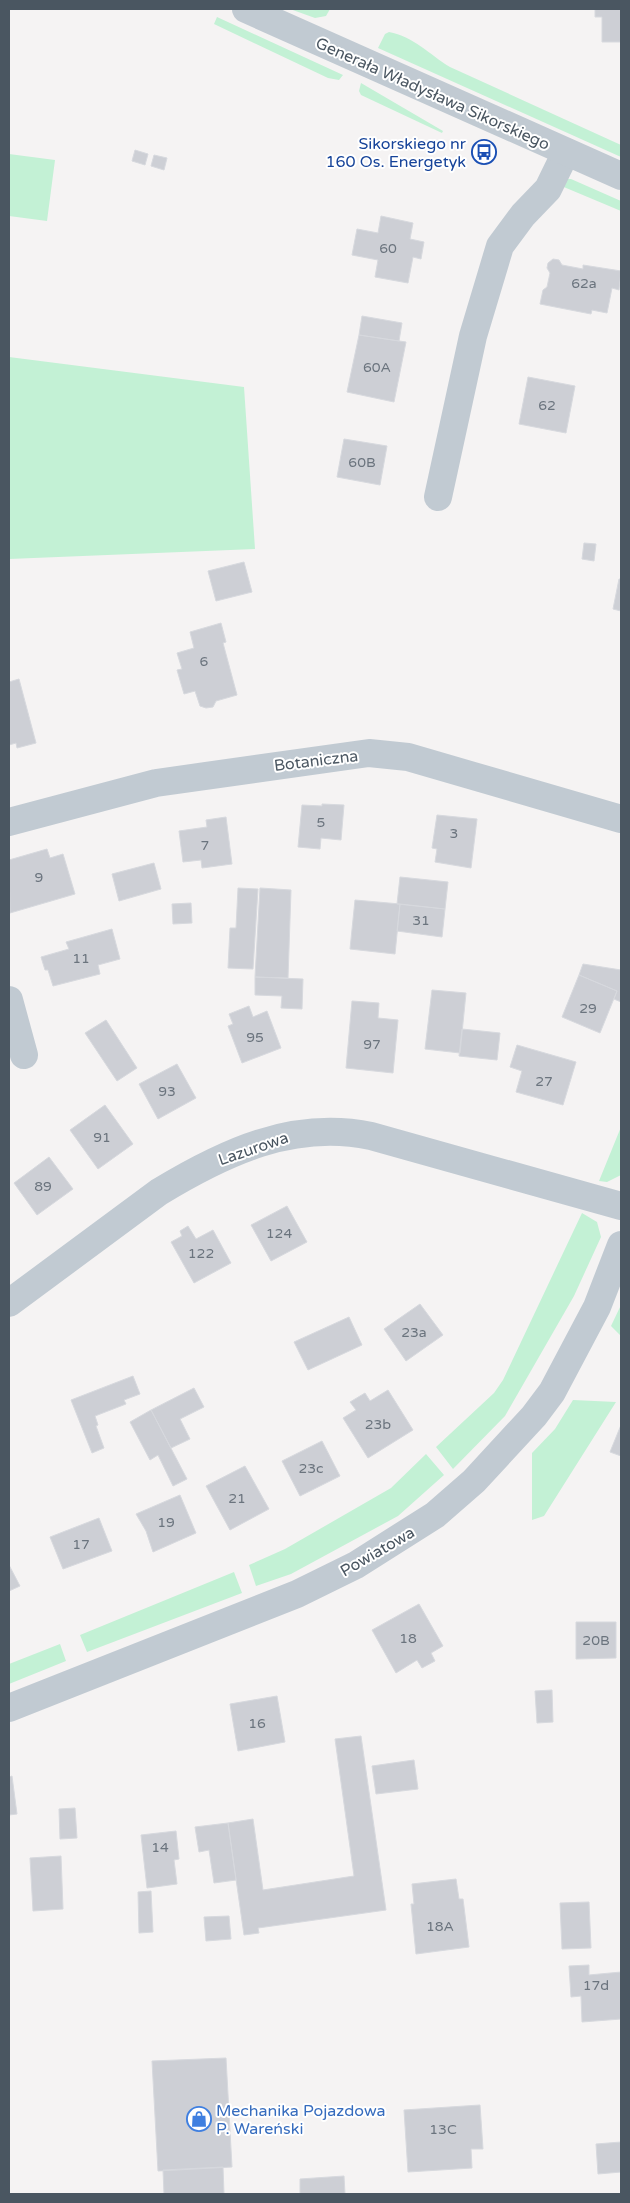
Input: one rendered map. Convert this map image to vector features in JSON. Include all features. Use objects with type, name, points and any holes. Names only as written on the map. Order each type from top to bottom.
[{"type":"street","name":"Generała Władysława Sikorskiego","points":[[246,9],[621,176]]},
{"type":"street","points":[[438,497],[473,336],[500,246],[523,215],[548,190],[566,152]]},
{"type":"street","name":"Botaniczna","points":[[9,822],[156,783],[369,753],[408,756],[621,819]]},
{"type":"street","points":[[9,1000],[24,1055]]},
{"type":"street","name":"Lazurowa","points":[[9,1303],[159,1192],[235,1151],[273,1138],[295,1134],[330,1131],[371,1136],[621,1206]]},
{"type":"street","name":"Powiatowa","points":[[9,1708],[304,1590],[383,1550],[435,1515],[474,1481],[534,1416],[552,1392],[582,1336],[621,1245]]},
{"type":"green space","points":[[290,9],[330,9],[326,16],[315,18]]},
{"type":"green space","points":[[217,17],[343,75],[339,80],[328,78],[214,24]]},
{"type":"green space","points":[[389,32],[406,37],[450,67],[621,145],[621,157],[378,48],[385,34]]},
{"type":"green space","points":[[361,83],[443,131],[442,133],[361,95],[359,91]]},
{"type":"green space","points":[[9,154],[55,160],[47,221],[9,216]]},
{"type":"green space","points":[[565,179],[571,179],[621,201],[621,211],[559,185]]},
{"type":"green space","points":[[9,357],[244,387],[255,549],[9,559]]},
{"type":"green space","points":[[621,1127],[621,1175],[607,1182],[599,1181]]},
{"type":"green space","points":[[582,1213],[597,1222],[601,1237],[574,1296],[505,1416],[453,1469],[436,1447],[494,1393],[503,1380]]},
{"type":"green space","points":[[621,1305],[621,1336],[611,1326]]},
{"type":"green space","points":[[573,1400],[616,1402],[544,1516],[532,1520],[532,1453],[555,1429]]},
{"type":"green space","points":[[426,1454],[444,1475],[398,1516],[291,1574],[256,1586],[249,1565],[285,1549],[391,1488]]},
{"type":"green space","points":[[234,1572],[242,1593],[87,1652],[80,1635]]},
{"type":"green space","points":[[60,1644],[66,1661],[9,1684],[9,1664]]},
{"type":"building","points":[[595,9],[621,9],[621,42],[602,42],[602,17],[595,17]]},
{"type":"building","points":[[135,150],[148,154],[145,165],[132,161]]},
{"type":"building","points":[[154,155],[167,158],[164,170],[151,166]]},
{"type":"building","points":[[381,216],[413,223],[410,239],[424,242],[421,259],[413,257],[408,283],[375,277],[378,260],[352,255],[357,229],[378,233]]},
{"type":"building","points":[[553,259],[559,260],[562,265],[583,269],[583,265],[621,271],[619,290],[612,288],[607,313],[592,310],[591,314],[540,304],[550,273],[547,268],[548,263]]},
{"type":"building","points":[[362,316],[402,323],[399,341],[359,335]]},
{"type":"building","points":[[359,335],[406,342],[394,402],[347,392]]},
{"type":"building","points":[[528,377],[575,386],[566,433],[519,424]]},
{"type":"building","points":[[344,439],[387,446],[380,485],[337,477]]},
{"type":"building","points":[[584,543],[596,544],[594,561],[582,559]]},
{"type":"building","points":[[244,562],[252,592],[216,601],[208,571]]},
{"type":"building","points":[[619,579],[621,579],[621,611],[613,609]]},
{"type":"building","points":[[221,623],[226,642],[223,643],[237,695],[216,701],[213,707],[206,708],[200,706],[195,691],[184,694],[177,670],[182,669],[177,653],[194,648],[190,632]]},
{"type":"building","points":[[19,679],[36,743],[17,748],[16,743],[9,745],[9,682]]},
{"type":"building","points":[[322,804],[344,805],[341,840],[321,838],[320,849],[298,847],[302,805],[322,806]]},
{"type":"building","points":[[437,815],[477,819],[471,868],[435,862],[437,849],[432,848]]},
{"type":"building","points":[[226,817],[232,864],[202,868],[201,860],[183,862],[179,831],[207,827],[206,820]]},
{"type":"building","points":[[47,849],[50,858],[63,854],[75,894],[10,913],[9,860]]},
{"type":"building","points":[[154,863],[161,889],[119,901],[112,874]]},
{"type":"building","points":[[400,877],[448,882],[445,909],[397,904]]},
{"type":"building","points":[[238,888],[258,889],[253,969],[228,968],[230,928],[236,928]]},
{"type":"building","points":[[260,888],[291,890],[288,978],[255,977]]},
{"type":"building","points":[[355,900],[400,904],[395,954],[350,949]]},
{"type":"building","points":[[191,903],[192,923],[173,924],[172,904]]},
{"type":"building","points":[[400,904],[445,909],[442,937],[397,931]]},
{"type":"building","points":[[112,929],[120,959],[98,965],[100,974],[53,986],[41,957],[69,949],[66,942]]},
{"type":"building","points":[[583,964],[621,970],[621,1002],[614,999],[617,991],[579,975]]},
{"type":"building","points":[[579,975],[617,991],[600,1033],[562,1017]]},
{"type":"building","points":[[255,977],[303,979],[302,1009],[281,1008],[282,996],[255,995]]},
{"type":"building","points":[[432,990],[466,993],[460,1053],[425,1049]]},
{"type":"building","points":[[352,1001],[379,1003],[378,1018],[398,1020],[393,1073],[346,1068]]},
{"type":"building","points":[[249,1006],[253,1017],[267,1011],[281,1048],[242,1063],[228,1026],[233,1024],[229,1014]]},
{"type":"building","points":[[106,1020],[137,1068],[117,1081],[85,1033]]},
{"type":"building","points":[[462,1029],[500,1033],[497,1060],[459,1056]]},
{"type":"building","points":[[517,1045],[576,1062],[563,1105],[516,1092],[522,1071],[510,1067]]},
{"type":"building","points":[[177,1064],[196,1098],[158,1119],[139,1084]]},
{"type":"building","points":[[105,1105],[133,1144],[98,1169],[70,1130]]},
{"type":"building","points":[[49,1157],[73,1189],[37,1215],[14,1183]]},
{"type":"building","points":[[287,1206],[307,1242],[271,1261],[251,1225]]},
{"type":"building","points":[[188,1226],[196,1239],[213,1230],[231,1263],[194,1283],[171,1242],[182,1236],[180,1231]]},
{"type":"building","points":[[420,1304],[443,1335],[406,1361],[384,1329]]},
{"type":"building","points":[[349,1317],[362,1345],[308,1370],[294,1342]]},
{"type":"building","points":[[133,1376],[140,1394],[124,1400],[126,1404],[95,1416],[98,1425],[96,1426],[104,1448],[92,1453],[71,1400]]},
{"type":"building","points":[[194,1388],[204,1407],[180,1419],[190,1439],[171,1448],[151,1410]]},
{"type":"building","points":[[388,1390],[413,1430],[368,1458],[343,1418],[356,1410],[350,1402],[365,1393],[370,1401]]},
{"type":"building","points":[[151,1410],[187,1479],[173,1486],[158,1455],[150,1460],[130,1422]]},
{"type":"building","points":[[621,1425],[621,1456],[610,1452]]},
{"type":"building","points":[[322,1441],[340,1476],[300,1496],[282,1461]]},
{"type":"building","points":[[245,1466],[269,1509],[230,1530],[206,1486]]},
{"type":"building","points":[[180,1495],[196,1533],[153,1552],[146,1531],[136,1514]]},
{"type":"building","points":[[99,1518],[112,1551],[63,1569],[50,1537]]},
{"type":"building","points":[[9,1565],[20,1586],[9,1591]]},
{"type":"building","points":[[419,1604],[443,1646],[431,1653],[435,1661],[422,1668],[417,1660],[396,1673],[372,1630]]},
{"type":"building","points":[[576,1622],[616,1622],[616,1658],[576,1659]]},
{"type":"building","points":[[552,1690],[553,1722],[537,1723],[535,1691]]},
{"type":"building","points":[[277,1696],[285,1742],[238,1751],[230,1704]]},
{"type":"building","points":[[361,1736],[386,1910],[258,1928],[259,1933],[244,1935],[228,1823],[253,1819],[263,1890],[354,1876],[335,1739]]},
{"type":"building","points":[[414,1760],[418,1789],[376,1794],[372,1766]]},
{"type":"building","points":[[12,1776],[17,1814],[9,1815],[9,1777]]},
{"type":"building","points":[[75,1808],[77,1838],[60,1839],[59,1809]]},
{"type":"building","points":[[228,1823],[236,1880],[214,1883],[209,1850],[199,1852],[195,1827]]},
{"type":"building","points":[[176,1831],[179,1859],[174,1860],[177,1884],[147,1888],[141,1835]]},
{"type":"building","points":[[61,1856],[63,1909],[33,1911],[30,1858]]},
{"type":"building","points":[[456,1879],[459,1899],[463,1899],[469,1947],[416,1954],[411,1904],[414,1904],[412,1884]]},
{"type":"building","points":[[151,1891],[153,1932],[139,1933],[138,1892]]},
{"type":"building","points":[[589,1902],[591,1948],[562,1949],[560,1903]]},
{"type":"building","points":[[229,1916],[231,1939],[206,1941],[204,1917]]},
{"type":"building","points":[[589,1965],[589,1975],[621,1972],[621,2019],[582,2022],[581,1996],[571,1997],[569,1966]]},
{"type":"building","points":[[226,2058],[232,2167],[158,2171],[152,2061]]},
{"type":"building","points":[[480,2105],[483,2149],[471,2149],[472,2168],[408,2172],[404,2110]]},
{"type":"building","points":[[621,2142],[621,2172],[598,2174],[596,2144]]},
{"type":"building","points":[[223,2167],[224,2194],[164,2194],[163,2170]]},
{"type":"building","points":[[344,2176],[345,2194],[300,2194],[300,2179]]},
{"type":"place","name":"Sikorskiego nr 160 Os. Energetyk","points":[[484,152]]},
{"type":"place","name":"Mechanika Pojazdowa P. Wareński","points":[[199,2119]]}]
